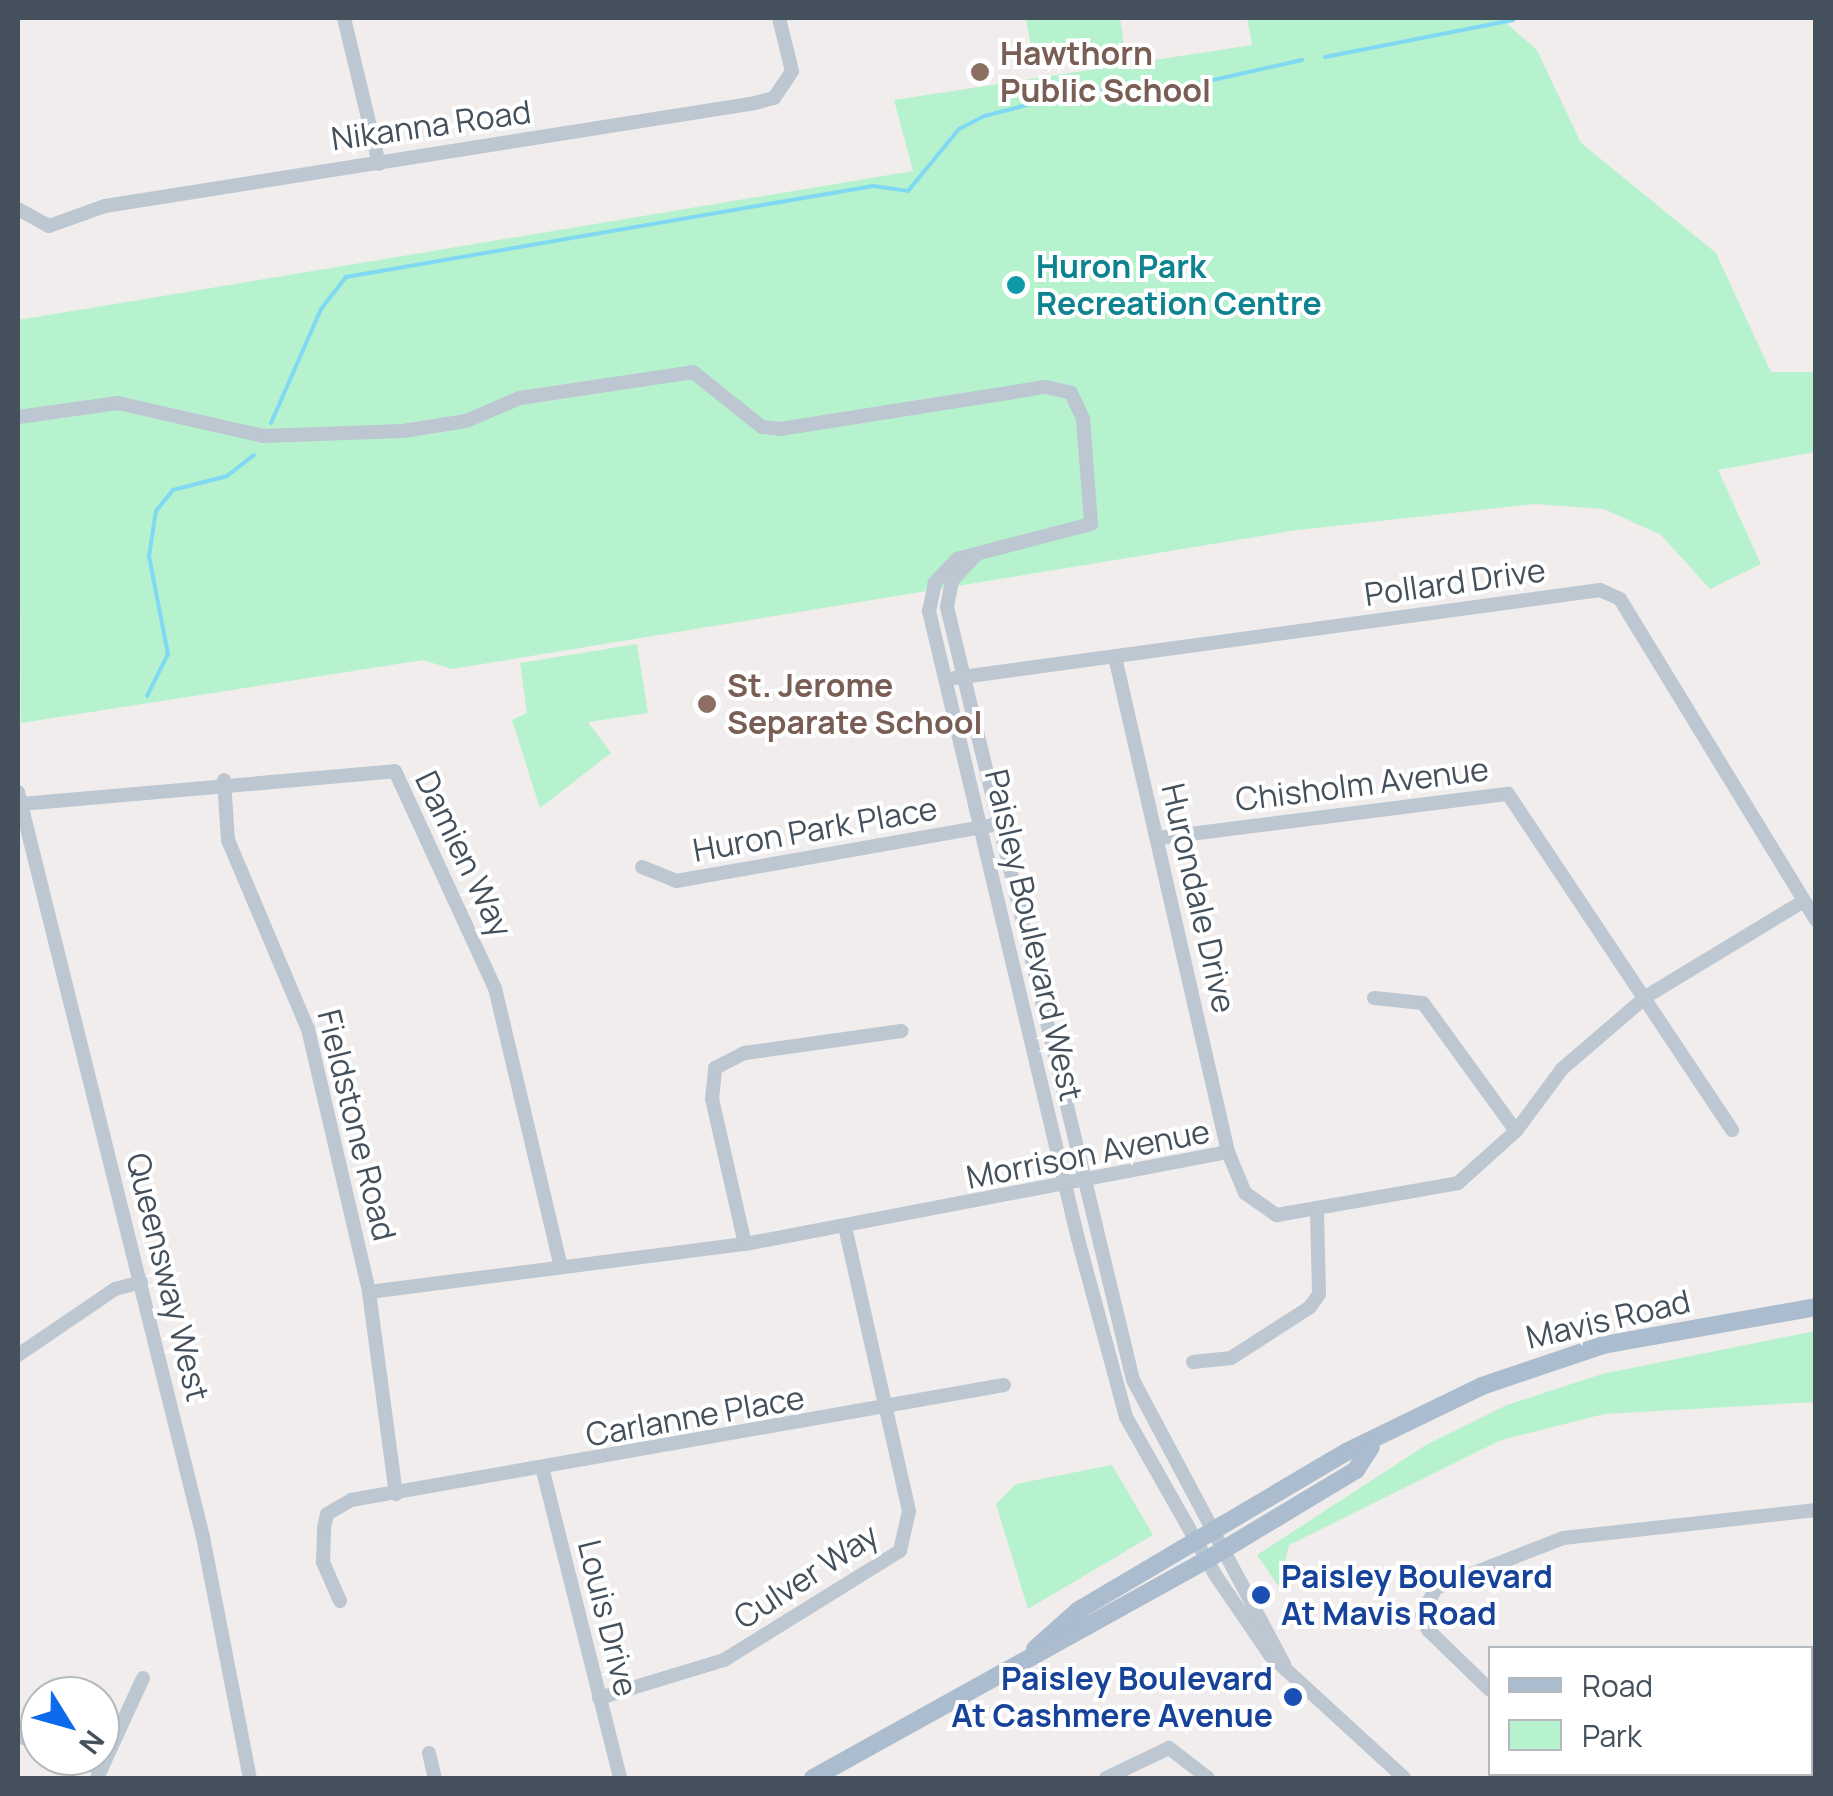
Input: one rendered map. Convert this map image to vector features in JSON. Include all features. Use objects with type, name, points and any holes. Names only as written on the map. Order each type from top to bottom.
[{"type":"main road","name":"Mavis Road","points":[[1035,1649],[1049,1630],[1197,1540],[1371,1446],[1562,1356],[1816,1308]]},
{"type":"main road","name":"Mavis Road","points":[[813,1778],[1035,1649],[1069,1641],[1216,1554],[1356,1470],[1371,1446]]},
{"type":"street","points":[[344,18],[379,164]]},
{"type":"street","name":"Nikanna Road","points":[[18,208],[50,226],[105,206],[774,98],[792,71],[779,18]]},
{"type":"street","name":"Paisley Boulevard West","points":[[18,417],[118,402],[263,436],[402,431],[466,420],[515,399],[693,372],[756,423],[780,429],[1064,388],[1081,410],[1094,517],[1080,534],[980,552],[950,564],[931,592],[946,680],[980,828],[1122,1406],[1197,1540],[1216,1554],[1284,1664],[1394,1775]]},
{"type":"street","name":"Paisley Boulevard West","points":[[980,552],[947,598],[964,676],[1140,1399],[1216,1531],[1216,1554]]},
{"type":"street","name":"Pollard Drive","points":[[946,680],[1600,590],[1620,599],[1816,920]]},
{"type":"street","name":"Hurondale Drive","points":[[1114,656],[1228,1152]]},
{"type":"street","name":"Damien Way","points":[[19,798],[374,767],[409,786],[495,988],[560,1267]]},
{"type":"street","name":"Fieldstone Road","points":[[224,780],[228,840],[308,1029],[369,1292],[396,1494]]},
{"type":"street","name":"Chisholm Avenue","points":[[1158,838],[1508,794],[1647,996]]},
{"type":"street","name":"Queensway West","points":[[19,798],[141,1282],[250,1778]]},
{"type":"street","name":"Huron Park Place","points":[[642,867],[676,882],[1000,824]]},
{"type":"street","name":"Morrison Avenue","points":[[369,1292],[746,1244],[1087,1185],[1228,1152],[1256,1202],[1277,1215],[1458,1182],[1516,1131],[1562,1069],[1647,996],[1802,902]]},
{"type":"street","points":[[1647,996],[1732,1130]]},
{"type":"street","points":[[1374,998],[1423,1004],[1516,1131]]},
{"type":"street","points":[[746,1244],[712,1099],[715,1068],[744,1054],[901,1031]]},
{"type":"street","points":[[1193,1362],[1231,1358],[1310,1308],[1319,1294],[1317,1210]]},
{"type":"street","name":"Culver Way","points":[[600,1698],[724,1660],[900,1552],[909,1510],[845,1227]]},
{"type":"street","points":[[18,1356],[114,1289],[141,1282]]},
{"type":"street","name":"Carlanne Place","points":[[340,1601],[323,1562],[327,1514],[351,1500],[543,1470],[1004,1386]]},
{"type":"street","name":"Louis Drive","points":[[543,1470],[620,1778]]},
{"type":"street","points":[[1488,1688],[1428,1630],[1422,1615],[1436,1588],[1564,1538],[1816,1510]]},
{"type":"street","points":[[120,1728],[143,1678]]},
{"type":"street","points":[[1106,1778],[1169,1748],[1208,1778]]},
{"type":"street","points":[[429,1753],[435,1778]]},
{"type":"green space","points":[[1026,18],[1120,18],[1124,45],[1034,65]]},
{"type":"green space","points":[[1247,18],[1500,18],[1537,50],[1581,143],[1716,253],[1771,372],[1815,372],[1815,452],[1718,470],[1761,564],[1710,589],[1661,535],[1604,509],[1535,504],[1298,530],[452,669],[423,660],[21,723],[18,320],[913,171],[894,100],[1252,45]]},
{"type":"green space","points":[[637,644],[648,713],[588,722],[611,753],[540,808],[512,720],[527,713],[520,663]]},
{"type":"green space","points":[[1815,1331],[1815,1402],[1604,1414],[1501,1440],[1289,1545],[1279,1587],[1257,1555],[1426,1445],[1507,1405],[1602,1374]]},
{"type":"green space","points":[[1112,1465],[1153,1535],[1028,1609],[996,1504],[1016,1484]]},
{"type":"waterway","points":[[1325,57],[1513,20]]},
{"type":"waterway","points":[[271,423],[321,309],[346,277],[873,186],[908,191],[959,129],[985,116],[1077,92],[1186,86],[1302,60]]},
{"type":"waterway","points":[[147,696],[168,654],[149,556],[156,511],[173,490],[227,476],[254,455]]},
{"type":"place","name":"Hawthorn Public School","points":[[980,72]]},
{"type":"place","name":"Huron Park Recreation Centre","points":[[1016,285]]},
{"type":"place","name":"St. Jerome Separate School","points":[[707,704]]},
{"type":"place","name":"Paisley Boulevard At Mavis Road","points":[[1261,1595]]},
{"type":"place","name":"Paisley Boulevard At Cashmere Avenue","points":[[1293,1697]]}]
